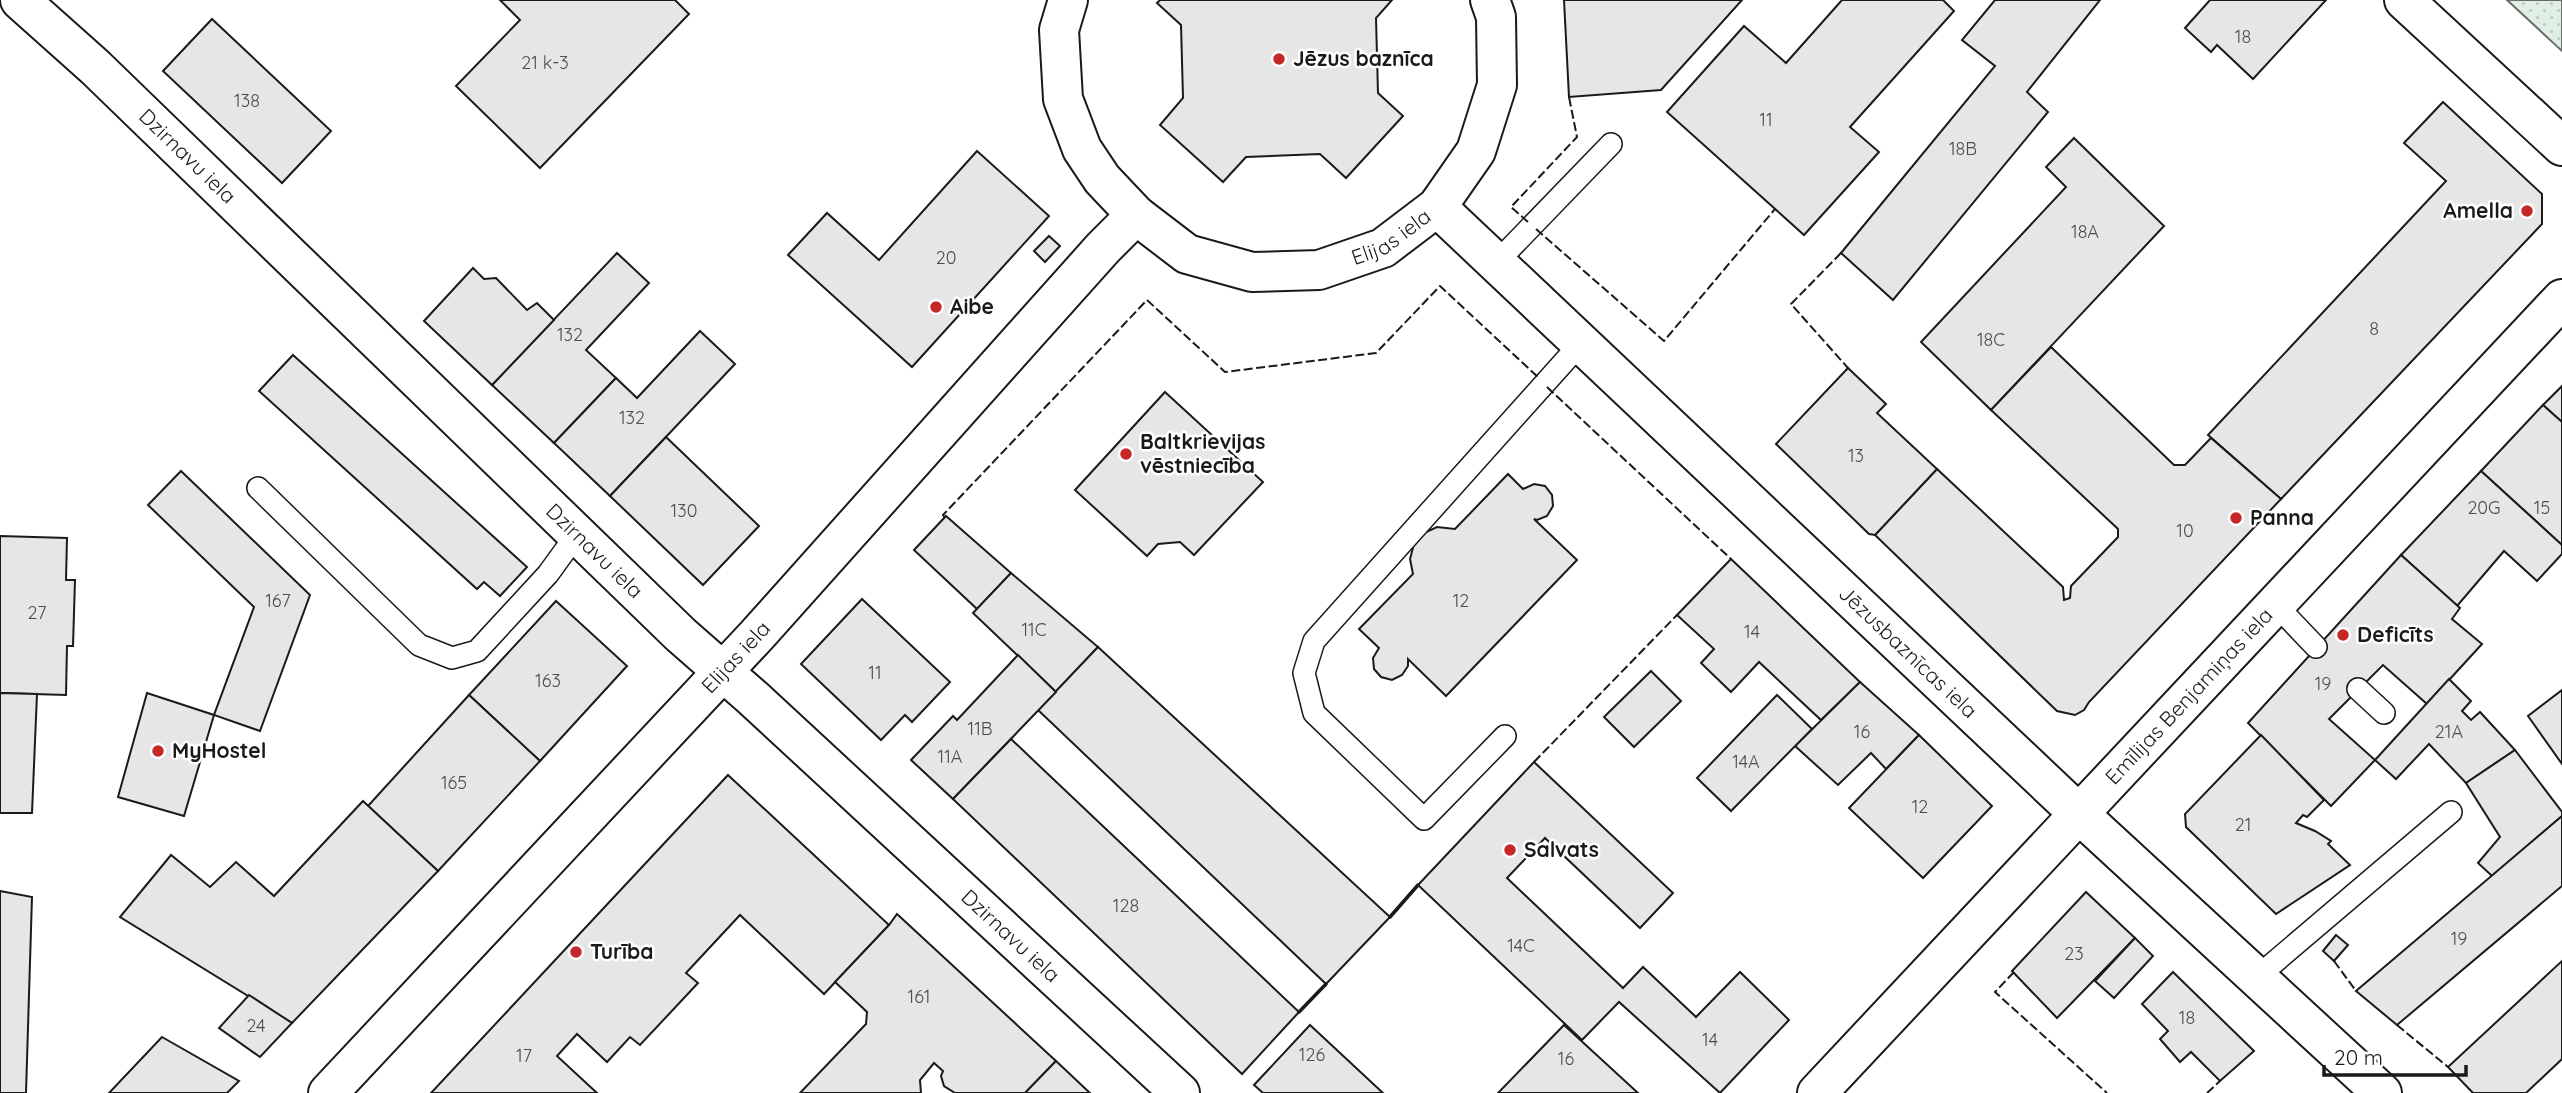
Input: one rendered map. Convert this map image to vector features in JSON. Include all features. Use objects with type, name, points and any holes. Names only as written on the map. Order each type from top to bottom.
[{"type":"street","name":"Dzirnavu iela","points":[[20,0],[95,67],[681,635],[723,670],[1180,1093]]},
{"type":"street","name":"Elijas iela","points":[[1068,0],[1059,30],[1063,99],[1082,149],[1102,179],[1136,215],[1187,254],[1252,272],[1319,270],[1383,248],[1437,206],[1476,150],[1497,85],[1496,17],[1490,0]]},
{"type":"street","points":[[2404,0],[2562,146]]},
{"type":"street","name":"Jēzusbaznīcas iela","points":[[1437,206],[2078,813],[2382,1093]]},
{"type":"street","name":"Elijas iela","points":[[328,1093],[757,635],[1103,248],[1136,215]]},
{"type":"street","name":"Emīlijas Benjamiņas iela","points":[[1817,1093],[2562,299]]},
{"type":"lane","points":[[1496,263],[1611,144]]},
{"type":"lane","points":[[1505,736],[1424,819],[1314,713],[1304,673],[1314,640],[1581,343]]},
{"type":"lane","points":[[258,488],[419,645],[452,658],[477,651],[548,574],[577,534]]},
{"type":"lane","points":[[2275,604],[2316,647]]},
{"type":"lane","points":[[2358,689],[2384,713]]},
{"type":"lane","points":[[2257,977],[2451,812]]},
{"type":"green space","points":[[2507,0],[2562,0],[2562,51]]},
{"type":"building","points":[[500,0],[675,0],[689,14],[540,168],[456,86],[520,20]]},
{"type":"building","name":"Jēzus baznīca","points":[[1160,0],[1392,0],[1376,18],[1378,93],[1403,116],[1346,178],[1320,154],[1246,157],[1223,182],[1160,125],[1183,98],[1181,25],[1157,3]]},
{"type":"building","points":[[1564,0],[1742,0],[1661,90],[1569,97]]},
{"type":"building","points":[[1842,0],[1943,0],[1954,11],[1850,127],[1879,152],[1804,235],[1667,112],[1744,26],[1786,63]]},
{"type":"building","points":[[1995,0],[2100,0],[2027,92],[2048,112],[1893,300],[1841,253],[1995,66],[1962,40]]},
{"type":"building","points":[[2210,0],[2326,0],[2253,79],[2217,45],[2211,52],[2185,28]]},
{"type":"building","points":[[212,19],[331,131],[282,183],[163,71]]},
{"type":"building","points":[[2443,102],[2542,194],[2542,224],[2281,499],[2208,435],[2446,181],[2404,143]]},
{"type":"building","points":[[2074,138],[2164,226],[1991,410],[1921,342],[2066,187],[2046,167]]},
{"type":"building","points":[[977,151],[1049,216],[912,367],[788,255],[827,213],[879,260]]},
{"type":"building","points":[[1049,236],[1060,246],[1045,262],[1034,251]]},
{"type":"building","points":[[617,253],[649,283],[586,350],[616,378],[554,443],[492,385]]},
{"type":"building","points":[[473,268],[484,279],[496,278],[527,310],[537,303],[554,320],[492,385],[424,321]]},
{"type":"building","points":[[700,331],[735,364],[610,496],[554,443],[616,378],[637,398]]},
{"type":"building","points":[[2051,347],[2174,465],[2185,465],[2211,438],[2281,499],[2084,710],[2075,715],[2057,711],[1875,535],[1937,469],[2063,587],[2064,600],[2070,598],[2071,586],[2118,537],[2118,529],[1991,410]]},
{"type":"building","points":[[293,355],[527,567],[500,596],[484,582],[477,589],[259,391]]},
{"type":"building","points":[[1848,368],[1886,404],[1877,413],[1937,469],[1875,535],[1869,534],[1776,444]]},
{"type":"building","points":[[2562,386],[2562,422],[2543,405]]},
{"type":"building","points":[[1165,392],[1263,482],[1194,555],[1180,542],[1158,544],[1147,556],[1075,490]]},
{"type":"building","points":[[2543,405],[2562,422],[2562,545],[2481,471]]},
{"type":"building","points":[[666,437],[759,526],[703,585],[610,496]]},
{"type":"building","points":[[181,471],[310,595],[260,731],[214,715],[254,607],[148,505]]},
{"type":"building","points":[[2481,471],[2562,545],[2562,554],[2537,581],[2504,551],[2457,606],[2401,555]]},
{"type":"building","points":[[1508,474],[1523,489],[1534,484],[1545,486],[1552,495],[1553,506],[1547,516],[1534,519],[1577,560],[1446,696],[1408,659],[1408,666],[1402,675],[1392,680],[1381,677],[1374,669],[1373,658],[1379,648],[1359,629],[1413,574],[1410,559],[1414,544],[1424,533],[1437,527],[1455,529]]},
{"type":"building","points":[[946,516],[1011,573],[977,609],[914,550]]},
{"type":"building","points":[[0,536],[67,538],[66,580],[75,580],[73,646],[67,646],[66,695],[0,693]]},
{"type":"building","points":[[2401,555],[2460,608],[2452,619],[2482,644],[2427,704],[2383,665],[2329,719],[2375,760],[2331,806],[2248,723]]},
{"type":"building","points":[[1731,559],[1860,682],[1821,720],[1759,662],[1731,692],[1701,663],[1714,649],[1677,615]]},
{"type":"building","points":[[1011,573],[1098,647],[1056,692],[973,613]]},
{"type":"building","points":[[862,599],[950,682],[912,722],[905,715],[881,740],[801,664]]},
{"type":"building","points":[[556,601],[627,666],[540,761],[469,695]]},
{"type":"building","points":[[1098,647],[1390,917],[1326,984],[1038,710]]},
{"type":"building","points":[[1018,655],[1056,692],[953,799],[911,760],[953,716],[957,720]]},
{"type":"building","points":[[1651,671],[1681,701],[1634,747],[1604,717]]},
{"type":"building","points":[[2449,679],[2471,701],[2462,711],[2471,720],[2480,712],[2515,750],[2466,783],[2429,744],[2396,779],[2375,760]]},
{"type":"building","points":[[1860,682],[1919,735],[1886,769],[1871,753],[1838,785],[1795,746]]},
{"type":"building","points":[[2562,690],[2562,764],[2528,716]]},
{"type":"building","points":[[0,693],[37,694],[32,813],[0,813]]},
{"type":"building","points":[[147,693],[214,715],[184,816],[118,797]]},
{"type":"building","points":[[469,695],[540,761],[438,871],[368,806]]},
{"type":"building","points":[[1777,695],[1812,729],[1731,811],[1697,778]]},
{"type":"building","points":[[1919,735],[1992,806],[1923,878],[1849,808]]},
{"type":"building","points":[[2261,735],[2324,800],[2307,817],[2303,815],[2296,823],[2331,841],[2328,844],[2350,865],[2276,914],[2186,827],[2185,814]]},
{"type":"building","points":[[1011,739],[1299,1012],[1242,1074],[953,799]]},
{"type":"building","points":[[2515,750],[2562,812],[2562,816],[2492,876],[2478,863],[2500,837],[2466,783]]},
{"type":"building","points":[[1534,762],[1673,893],[1640,928],[1545,838],[1507,878],[1623,988],[1643,967],[1696,1017],[1740,972],[1789,1020],[1720,1093],[1619,1002],[1582,1040],[1418,885]]},
{"type":"building","points":[[728,775],[889,925],[824,994],[740,915],[686,973],[698,983],[640,1045],[630,1037],[607,1062],[577,1034],[557,1056],[597,1093],[431,1093]]},
{"type":"building","points":[[363,801],[438,871],[292,1023],[120,917],[171,855],[210,887],[236,862],[274,896]]},
{"type":"building","points":[[2562,816],[2562,886],[2397,1025],[2356,991]]},
{"type":"building","points":[[0,891],[32,897],[26,1093],[0,1093]]},
{"type":"building","points":[[2086,892],[2135,938],[2057,1018],[2012,971]]},
{"type":"building","points":[[897,914],[1056,1061],[1025,1093],[955,1093],[944,1086],[941,1076],[943,1071],[934,1063],[920,1080],[921,1093],[800,1093],[866,1024],[867,1012],[835,982]]},
{"type":"building","points":[[2336,935],[2348,945],[2334,961],[2323,951]]},
{"type":"building","points":[[2135,938],[2153,956],[2114,998],[2095,981]]},
{"type":"building","points":[[2562,961],[2562,1059],[2526,1093],[2473,1093],[2448,1067]]},
{"type":"building","points":[[2173,972],[2254,1051],[2220,1081],[2191,1052],[2180,1062],[2160,1039],[2168,1031],[2142,1004]]},
{"type":"building","points":[[249,995],[292,1023],[260,1057],[219,1028]]},
{"type":"building","points":[[1310,1025],[1383,1093],[1263,1093],[1254,1085]]},
{"type":"building","points":[[1564,1025],[1638,1093],[1498,1093]]},
{"type":"building","points":[[162,1037],[239,1081],[227,1093],[109,1093]]},
{"type":"building","points":[[1056,1061],[1090,1093],[1025,1093]]},
{"type":"fence","points":[[1528,222],[1511,207],[1577,137],[1569,97]]},
{"type":"fence","points":[[1536,229],[1664,341],[1775,209]]},
{"type":"fence","points":[[1841,253],[1791,304],[1848,368]]},
{"type":"fence","points":[[945,518],[943,515],[1147,300],[1225,372],[1376,353],[1440,286],[1540,379]]},
{"type":"fence","points":[[1547,387],[1731,559]]},
{"type":"fence","points":[[1534,762],[1677,615]]},
{"type":"fence","points":[[2334,961],[2356,991]]},
{"type":"fence","points":[[2014,972],[1995,992],[2107,1093]]},
{"type":"fence","points":[[2397,1025],[2448,1067]]},
{"type":"fence","points":[[2207,1093],[2220,1081]]},
{"type":"wall","points":[[1390,917],[1418,885]]},
{"type":"wall","points":[[1299,1012],[1326,984]]},
{"type":"place","name":"Jēzus baznīca","points":[[1279,59]]},
{"type":"place","name":"Amella","points":[[2527,211]]},
{"type":"place","name":"Aibe","points":[[936,307]]},
{"type":"place","name":"Baltkrievijas vēstniecība","points":[[1126,454]]},
{"type":"place","name":"Panna","points":[[2236,518]]},
{"type":"place","name":"Deficīts","points":[[2343,635]]},
{"type":"place","name":"MyHostel","points":[[158,751]]},
{"type":"place","name":"Salvats","points":[[1510,850]]},
{"type":"place","name":"Turība","points":[[576,952]]}]
